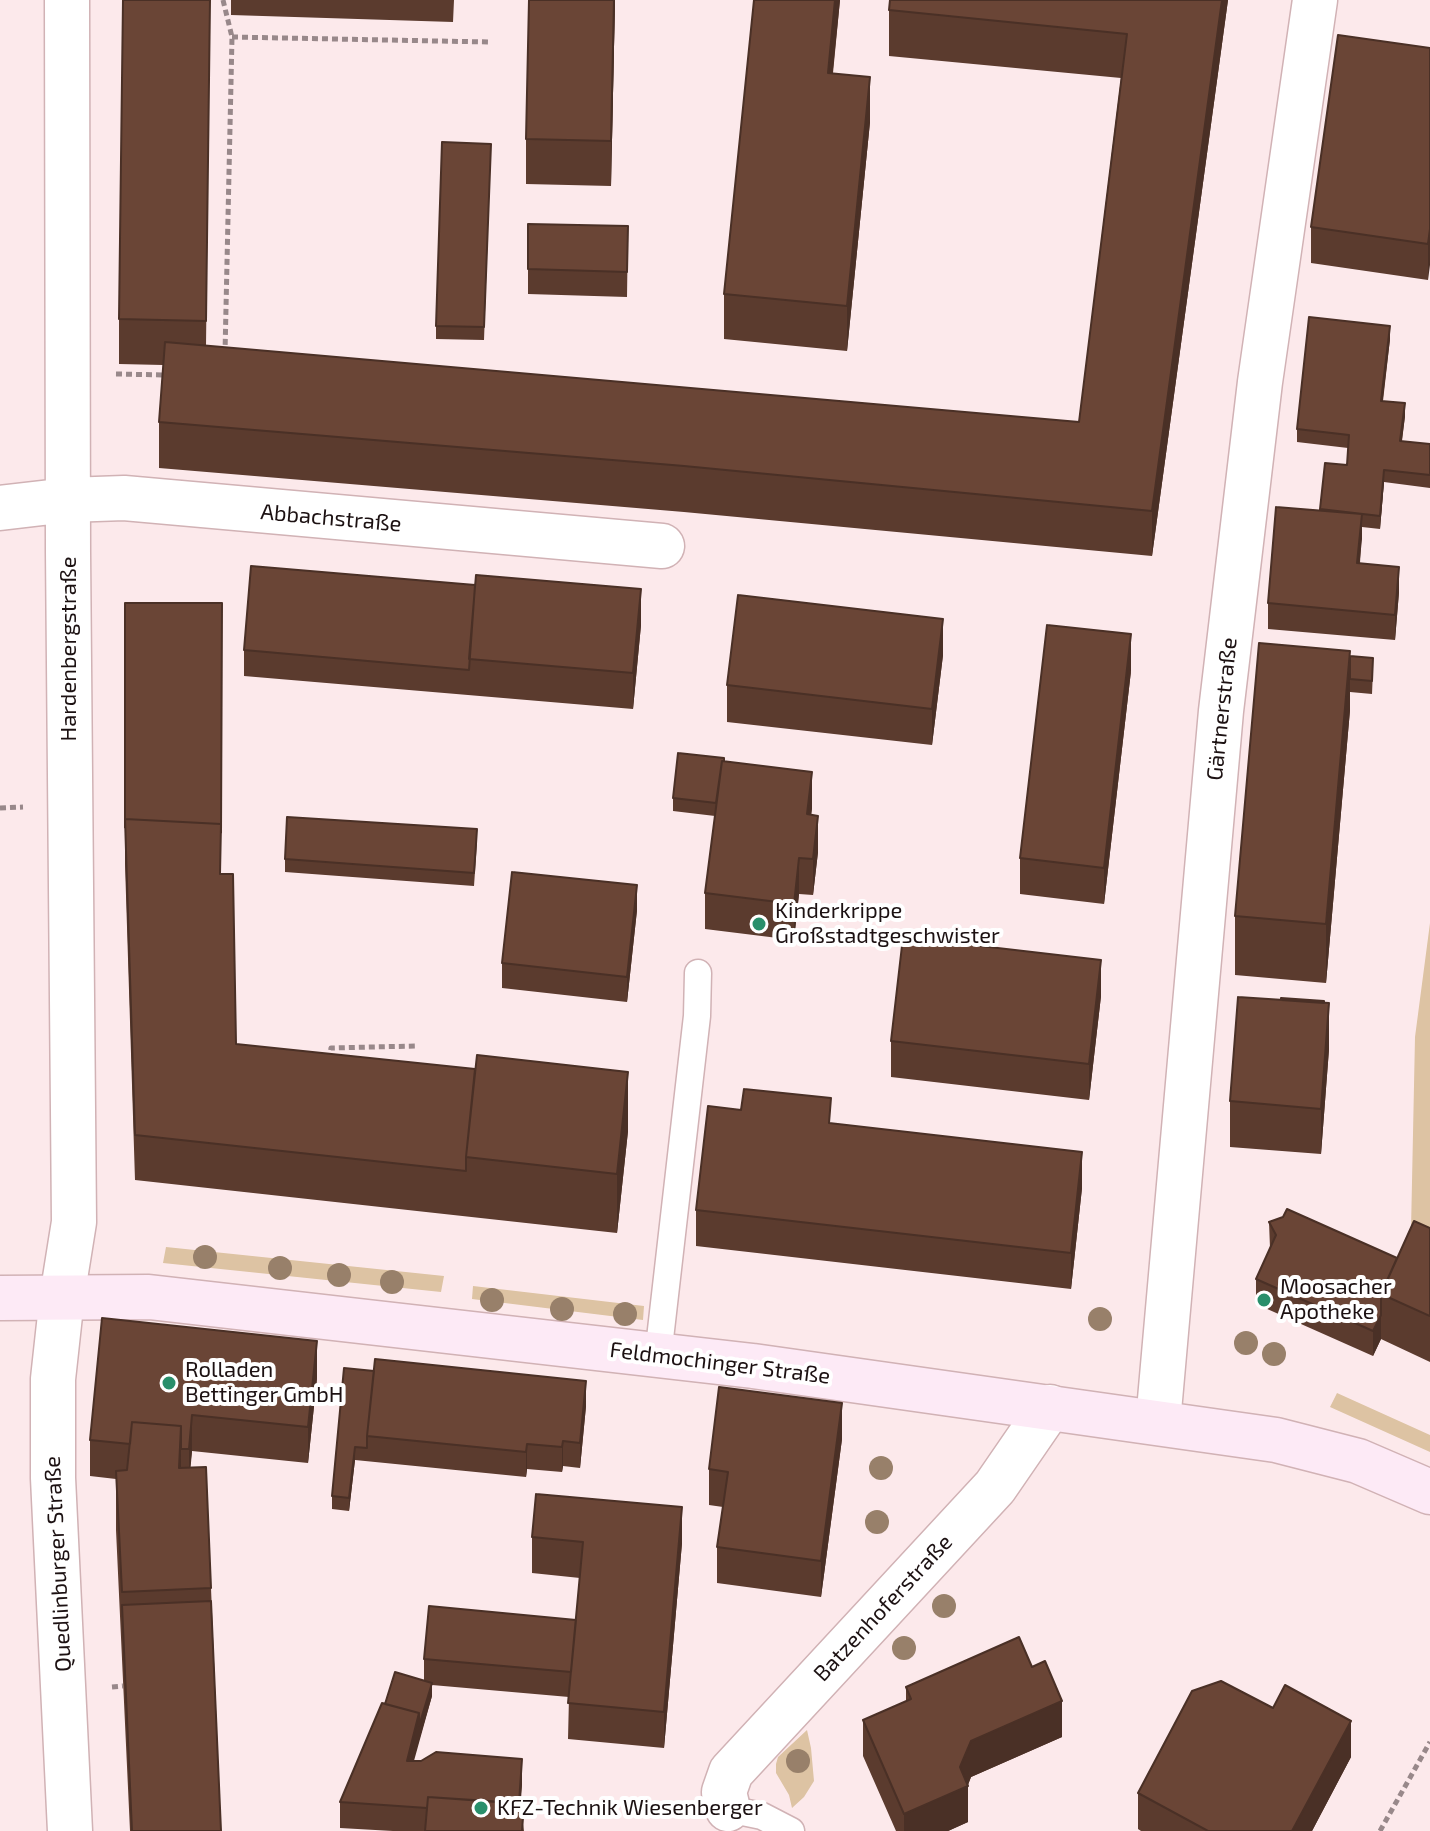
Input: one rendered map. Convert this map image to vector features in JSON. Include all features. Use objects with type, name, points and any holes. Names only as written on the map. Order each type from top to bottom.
[{"type":"street","name":"Hardenbergstraße","points":[[62,1297],[74,1222],[67,0]]},
{"type":"street","name":"Gärtnerstraße","points":[[1158,1422],[1221,711],[1260,382],[1315,0]]},
{"type":"street","name":"Abbachstraße","points":[[0,508],[68,500],[124,498],[662,546]]},
{"type":"street","name":"Quedlinburger Straße","points":[[62,1297],[53,1379],[53,1478],[70,1831]]},
{"type":"street","name":"Feldmochinger Straße","points":[[0,1298],[149,1297],[769,1368],[1276,1440],[1358,1461],[1430,1492]]},
{"type":"street","name":"Batzenhoferstraße","points":[[728,1809],[724,1792],[731,1772],[995,1487],[1050,1407]]},
{"type":"lane","points":[[658,1356],[695,1032],[698,973]]},
{"type":"lane","points":[[728,1809],[762,1816],[791,1831]]},
{"type":"path","points":[[223,0],[232,37],[225,367]]},
{"type":"path","points":[[232,37],[489,42]]},
{"type":"path","points":[[67,373],[171,375]]},
{"type":"path","points":[[329,1062],[331,1048],[415,1046]]},
{"type":"path","points":[[1380,1831],[1430,1742]]},
{"type":"shaded area","points":[[1430,923],[1430,1227],[1411,1230],[1415,1037]]},
{"type":"shaded area","points":[[166,1247],[444,1276],[441,1292],[163,1263]]},
{"type":"shaded area","points":[[473,1286],[644,1306],[643,1320],[472,1299]]},
{"type":"shaded area","points":[[1337,1393],[1430,1435],[1430,1452],[1330,1407]]},
{"type":"shaded area","points":[[807,1730],[814,1781],[792,1808],[789,1795],[776,1773],[776,1764],[778,1757]]},
{"type":"building","points":[[123,0],[210,0],[206,321],[119,319]]},
{"type":"building","points":[[529,0],[614,0],[611,141],[526,139]]},
{"type":"building","points":[[754,0],[835,0],[828,73],[870,77],[847,306],[724,294]]},
{"type":"building","points":[[890,0],[1222,0],[1152,511],[684,466],[159,422],[165,342],[1079,422],[1127,34],[889,10]]},
{"type":"building","points":[[1338,35],[1430,48],[1428,244],[1311,227]]},
{"type":"building","points":[[442,142],[491,144],[484,327],[436,326]]},
{"type":"building","points":[[528,224],[628,226],[627,272],[528,269]]},
{"type":"building","points":[[1309,317],[1390,326],[1381,401],[1405,403],[1400,441],[1430,444],[1430,475],[1384,470],[1380,516],[1320,509],[1325,463],[1347,465],[1349,435],[1297,429]]},
{"type":"building","points":[[1276,507],[1362,514],[1357,563],[1399,567],[1395,615],[1268,603]]},
{"type":"building","points":[[251,566],[475,585],[469,670],[244,650]]},
{"type":"building","points":[[476,575],[641,589],[633,673],[469,659]]},
{"type":"building","points":[[738,595],[943,619],[932,709],[727,685]]},
{"type":"building","points":[[125,603],[222,603],[221,833],[221,824],[125,819]]},
{"type":"building","points":[[1047,625],[1131,634],[1104,868],[1020,858]]},
{"type":"building","points":[[1259,643],[1350,651],[1326,924],[1235,916]]},
{"type":"building","points":[[1350,656],[1373,658],[1372,681],[1350,679]]},
{"type":"building","points":[[678,753],[724,758],[716,803],[673,798]]},
{"type":"building","points":[[722,761],[812,772],[807,814],[818,816],[813,859],[799,858],[794,904],[705,893]]},
{"type":"building","points":[[287,817],[477,829],[474,873],[285,859]]},
{"type":"building","points":[[125,819],[221,824],[220,874],[233,874],[236,1044],[475,1069],[466,1171],[135,1135]]},
{"type":"building","points":[[512,872],[637,885],[627,977],[502,963]]},
{"type":"building","points":[[903,937],[1101,960],[1089,1064],[891,1041]]},
{"type":"building","points":[[1238,997],[1329,1003],[1321,1109],[1230,1101]]},
{"type":"building","points":[[1281,1000],[1324,1001],[1324,1003]]},
{"type":"building","points":[[477,1055],[628,1072],[617,1174],[466,1157]]},
{"type":"building","points":[[744,1089],[831,1098],[829,1123],[1082,1152],[1071,1253],[696,1210],[708,1106],[741,1110]]},
{"type":"building","points":[[1287,1209],[1397,1258],[1381,1294],[1381,1315],[1373,1331],[1256,1279],[1276,1235],[1269,1222],[1283,1217]]},
{"type":"building","points":[[1414,1221],[1430,1228],[1430,1316],[1381,1294]]},
{"type":"building","points":[[102,1318],[317,1341],[308,1427],[192,1415],[189,1449],[181,1449],[181,1426],[132,1422],[130,1444],[90,1440]]},
{"type":"building","points":[[375,1359],[586,1381],[580,1443],[563,1441],[562,1447],[527,1444],[526,1452],[367,1436]]},
{"type":"building","points":[[344,1368],[374,1371],[367,1448],[355,1447],[349,1498],[332,1496]]},
{"type":"building","points":[[719,1387],[842,1403],[821,1561],[717,1547],[728,1472],[709,1469]]},
{"type":"building","points":[[132,1422],[181,1426],[179,1468],[206,1467],[211,1588],[122,1592],[116,1471],[127,1470]]},
{"type":"building","points":[[536,1494],[682,1507],[664,1712],[568,1703],[583,1542],[532,1537]]},
{"type":"building","points":[[211,1601],[221,1831],[132,1831],[122,1605]]},
{"type":"building","points":[[429,1606],[576,1620],[571,1672],[424,1659]]},
{"type":"building","points":[[1019,1637],[1032,1667],[1045,1661],[1062,1701],[971,1741],[960,1767],[968,1786],[904,1814],[863,1720],[911,1699],[906,1687]]},
{"type":"building","points":[[395,1672],[432,1683],[419,1726],[419,1713],[385,1704]]},
{"type":"building","points":[[1221,1681],[1273,1708],[1285,1685],[1351,1721],[1292,1831],[1208,1831],[1138,1793],[1192,1691]]},
{"type":"building","points":[[382,1703],[419,1713],[407,1761],[421,1761],[436,1752],[522,1759],[519,1803],[428,1797],[427,1808],[340,1802]]},
{"type":"building","points":[[428,1797],[524,1804],[522,1831],[425,1831]]},
{"type":"place","name":"Kinderkrippe Großstadtgeschwister","points":[[759,924]]},
{"type":"place","name":"Moosacher Apotheke","points":[[1264,1300]]},
{"type":"place","name":"Rolladen Bettinger GmbH","points":[[169,1383]]},
{"type":"place","name":"KFZ-Technik Wiesenberger","points":[[481,1808]]}]
